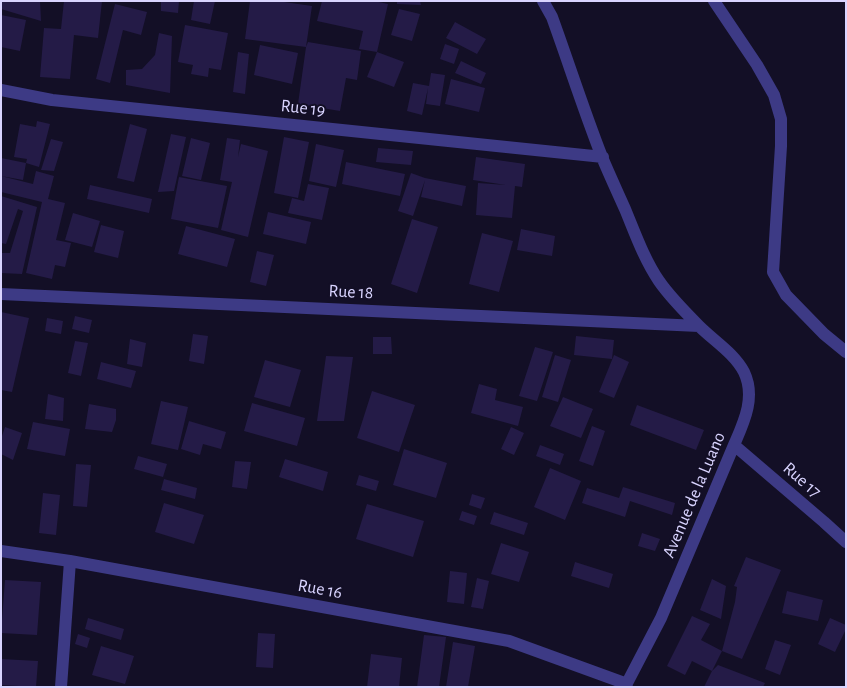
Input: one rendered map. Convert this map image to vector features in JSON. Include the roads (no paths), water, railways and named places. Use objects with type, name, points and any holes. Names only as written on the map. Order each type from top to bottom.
[{"type":"street","name":"Avenue de la Luano","points":[[543,1],[552,17],[602,157],[648,262],[658,280],[668,292],[699,326],[730,353],[744,372],[750,395],[748,407],[734,445],[661,618],[626,685]]},
{"type":"street","points":[[714,1],[757,65],[774,96],[781,119],[773,272],[786,295],[824,334],[846,352]]},
{"type":"street","name":"Rue 19","points":[[1,90],[52,100],[602,157]]},
{"type":"street","name":"Rue 18","points":[[1,294],[699,326]]},
{"type":"street","name":"Rue 17","points":[[734,445],[846,542]]},
{"type":"street","name":"Rue 16","points":[[1,551],[70,561],[509,641],[626,685]]},
{"type":"street","points":[[61,687],[70,561]]}]
